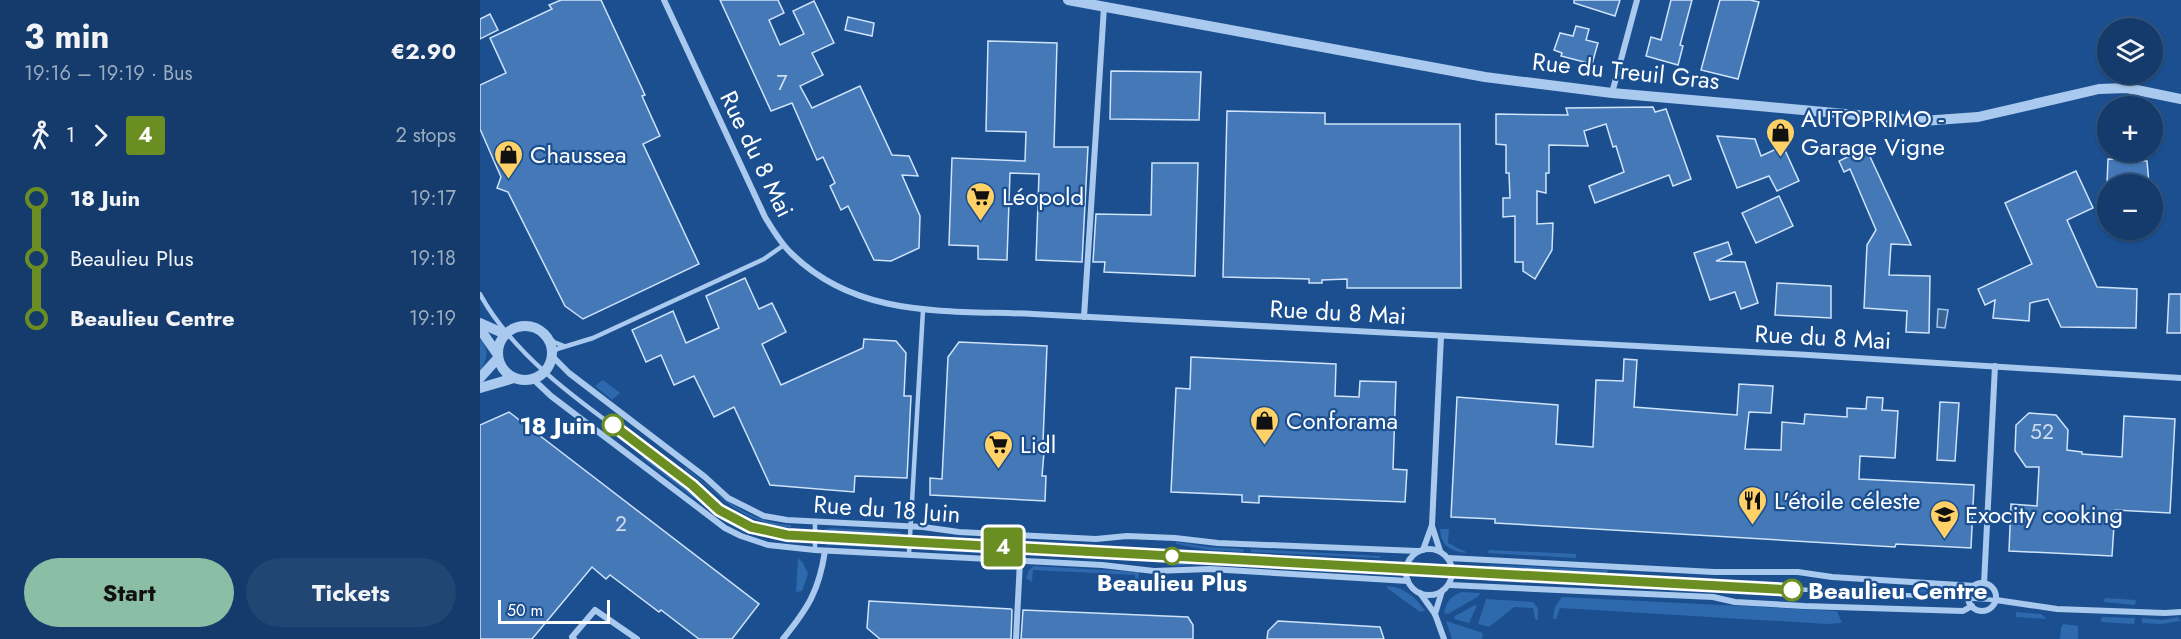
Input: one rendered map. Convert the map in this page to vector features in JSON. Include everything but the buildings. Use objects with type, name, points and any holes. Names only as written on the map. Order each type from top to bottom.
[{"type":"street","name":"Rue du 8 Mai","points":[[664,0],[765,217],[784,245],[816,274],[843,290],[888,305],[923,310],[1809,354],[2181,378]]},
{"type":"street","name":"Rue du Treuil Gras","points":[[1068,0],[1485,77],[1612,93],[1923,121],[1978,117],[2099,88],[2127,88],[2181,99]]},
{"type":"street","points":[[1612,93],[1637,0]]},
{"type":"street","points":[[1084,317],[1104,7]]},
{"type":"street","points":[[480,323],[506,333]]},
{"type":"street","points":[[480,378],[498,357],[500,341],[506,333],[520,326],[529,326],[545,334],[550,341],[552,355],[544,372],[533,379],[514,378],[480,388]]},
{"type":"street","points":[[480,328],[507,373],[514,378]]},
{"type":"street","points":[[1420,593],[1432,595],[1442,591],[1449,585],[1453,572],[1448,558],[1440,551],[1432,525],[1441,336]]},
{"type":"street","name":"Rue du 18 Juin","points":[[552,355],[569,373],[705,477],[734,502],[764,516],[815,522],[911,526],[958,532],[1096,539],[1127,536],[1218,543],[1440,551]]},
{"type":"street","points":[[1984,584],[1995,366]]},
{"type":"street","name":"Rue du 18 Juin","points":[[533,379],[551,396],[725,528],[768,545],[815,550],[909,554],[1154,571],[1210,569],[1408,581]]},
{"type":"street","points":[[1432,525],[1420,550],[1412,556],[1406,569],[1408,581],[1435,614],[1444,639]]},
{"type":"street","name":"Rue du 18 Juin","points":[[783,639],[803,614],[817,590],[825,550]]},
{"type":"street","points":[[1448,558],[1717,572],[1798,573],[1975,586],[1984,584],[1994,591],[1996,600],[1992,608],[1984,611],[1972,606],[1968,597],[1975,586]]},
{"type":"street","points":[[1016,639],[1020,561]]},
{"type":"street","points":[[1449,585],[1713,597],[1735,602],[1804,606],[1963,611],[1972,606]]},
{"type":"street","points":[[1435,614],[1442,591]]},
{"type":"street","points":[[1996,600],[2057,609],[2181,612]]},
{"type":"street","points":[[574,639],[572,637],[595,610],[629,637],[637,639]]},
{"type":"lane","points":[[552,355],[557,349],[593,338],[764,259],[784,245]]},
{"type":"lane","points":[[480,294],[506,333],[544,372],[692,485],[719,510],[751,527],[771,532],[815,537],[1996,600]]},
{"type":"lane","points":[[909,554],[923,310]]},
{"type":"lane","points":[[545,334],[560,345],[566,346]]},
{"type":"lane","points":[[815,522],[815,550]]},
{"type":"shaded area","points":[[1938,309],[1948,310],[1945,328],[1937,327]]},
{"type":"shaded area","points":[[480,339],[485,347],[486,355],[480,371]]},
{"type":"shaded area","points":[[603,380],[620,393],[612,400],[595,386]]},
{"type":"shaded area","points":[[645,454],[721,516],[744,529],[760,535],[789,540],[789,543],[744,532],[722,520],[642,458]]},
{"type":"shaded area","points":[[686,468],[734,506],[761,519],[791,525],[791,528],[757,520],[744,514],[722,499]]},
{"type":"shaded area","points":[[830,528],[899,532],[904,535],[823,530]]},
{"type":"shaded area","points":[[1440,529],[1449,529],[1448,543],[1465,553],[1447,546],[1442,540]]},
{"type":"shaded area","points":[[823,542],[903,546],[897,549],[826,545]]},
{"type":"shaded area","points":[[1176,542],[1244,549],[1243,552],[1209,550],[1176,544]]},
{"type":"shaded area","points":[[935,548],[1000,551],[1000,554],[934,551]]},
{"type":"shaded area","points":[[1251,549],[1381,556],[1380,558],[1251,552]]},
{"type":"shaded area","points":[[1489,550],[1576,554],[1576,558],[1488,553]]},
{"type":"shaded area","points":[[798,558],[808,574],[802,591],[796,592]]},
{"type":"shaded area","points":[[1205,561],[1243,564],[1244,567],[1208,564],[1174,566],[1174,562]]},
{"type":"shaded area","points":[[1250,564],[1379,571],[1380,574],[1250,567]]},
{"type":"shaded area","points":[[1489,565],[1608,570],[1607,573],[1489,567]]},
{"type":"shaded area","points":[[1034,566],[1139,572],[1138,586],[1135,587],[1135,575],[1033,570],[1032,582],[1026,578],[1029,570]]},
{"type":"shaded area","points":[[1487,579],[1607,585],[1607,587],[1487,581]]},
{"type":"shaded area","points":[[1387,586],[1399,588],[1409,594],[1425,611],[1420,612]]},
{"type":"shaded area","points":[[1914,587],[1963,589],[1960,596],[1914,592]]},
{"type":"shaded area","points":[[1462,592],[1480,593],[1479,596],[1448,614],[1444,613],[1450,600]]},
{"type":"shaded area","points":[[1562,597],[1837,611],[1842,623],[1560,608],[1556,619],[1553,619],[1555,607]]},
{"type":"shaded area","points":[[2105,598],[2136,600],[2135,605],[2104,602]]},
{"type":"shaded area","points":[[1486,599],[1533,602],[1538,608],[1538,620],[1535,619],[1533,608],[1514,607],[1489,627],[1478,624]]},
{"type":"shaded area","points":[[1477,606],[1469,623],[1454,619],[1455,616]]},
{"type":"shaded area","points":[[2016,612],[2041,614],[2047,619],[2016,617]]},
{"type":"shaded area","points":[[2102,617],[2135,618],[2134,624],[2101,622]]},
{"type":"shaded area","points":[[2178,617],[2181,621],[2161,624],[2142,623],[2142,618],[2163,620]]},
{"type":"shaded area","points":[[1446,621],[1483,633],[1482,639],[1452,639]]},
{"type":"shaded area","points":[[2063,624],[2078,626],[2078,639],[2060,639]]},
{"type":"bus line","name":"4","points":[[613,425],[692,485],[719,510],[751,527],[787,535],[1792,590]]},
{"type":"place","name":"AUTOPRIMO - Garage Vigne","points":[[1780,158]]},
{"type":"place","name":"Chaussea","points":[[509,180]]},
{"type":"place","name":"Léopold","points":[[981,222]]},
{"type":"place","name":"18 Juin","points":[[613,425]]},
{"type":"place","name":"Conforama","points":[[1265,446]]},
{"type":"place","name":"Lidl","points":[[999,470]]},
{"type":"place","name":"L'étoile céleste","points":[[1753,526]]},
{"type":"place","name":"Exocity cooking","points":[[1944,540]]},
{"type":"place","name":"Beaulieu Plus","points":[[1172,556]]},
{"type":"place","name":"Beaulieu Centre","points":[[1792,590]]}]
